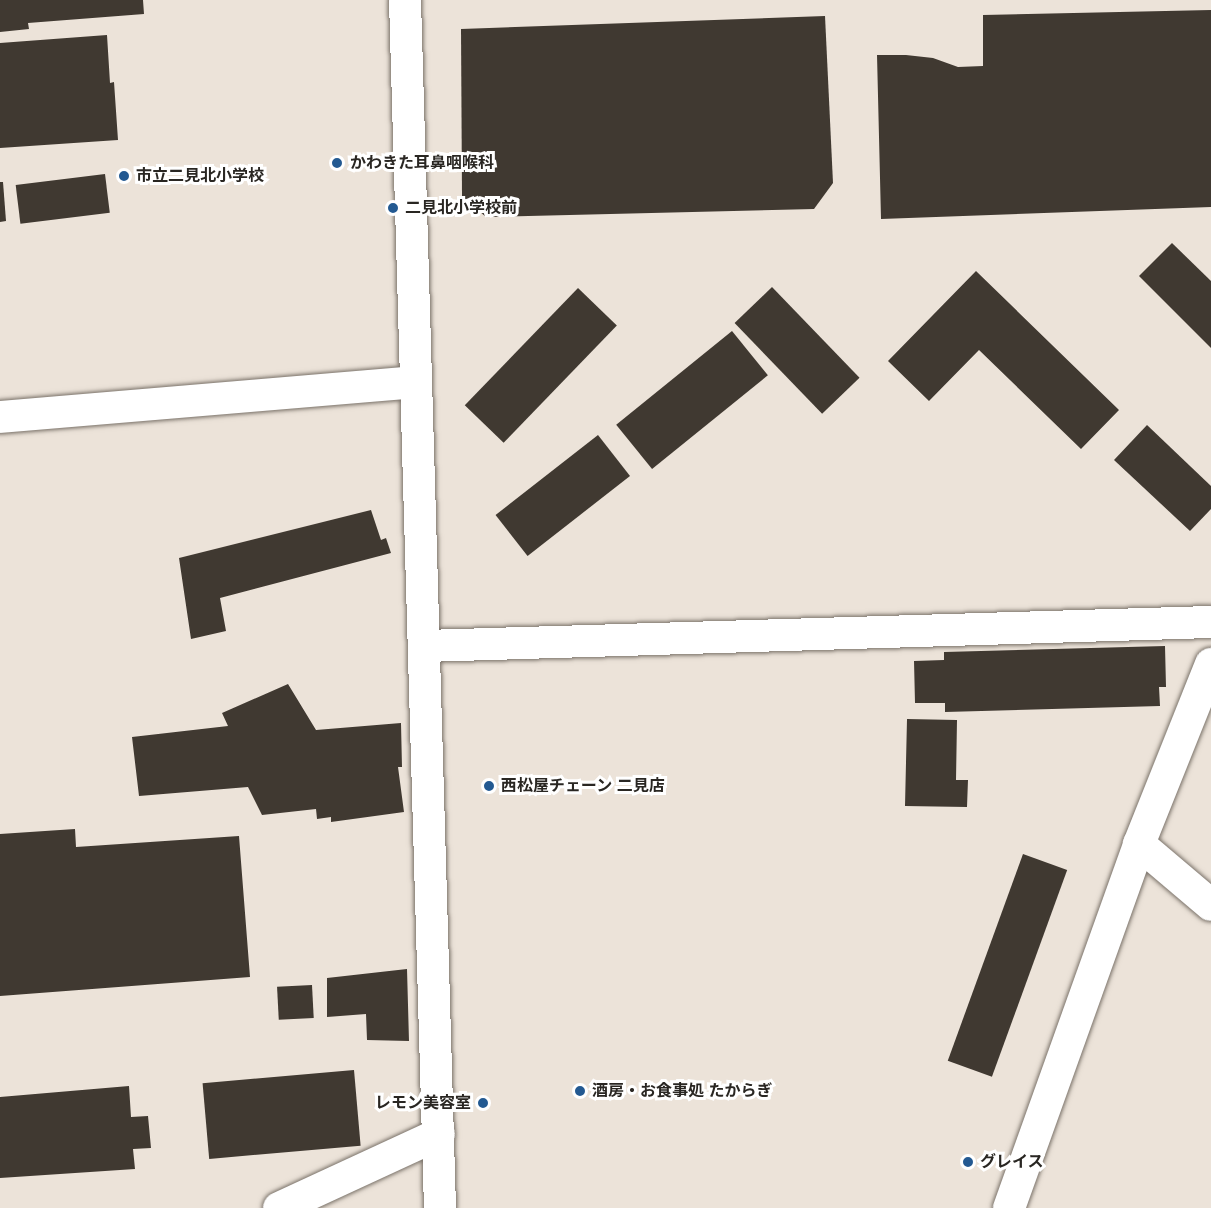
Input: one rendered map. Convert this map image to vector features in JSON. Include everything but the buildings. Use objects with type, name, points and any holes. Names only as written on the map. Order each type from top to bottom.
[{"type":"street","points":[[405,0],[440,1208]]},
{"type":"street","points":[[0,417],[416,382]]},
{"type":"street","points":[[425,646],[1211,622]]},
{"type":"street","points":[[1009,1208],[1139,843],[1211,664]]},
{"type":"street","points":[[1139,843],[1211,904]]},
{"type":"street","points":[[279,1208],[439,1134]]},
{"type":"place","name":"かわきた耳鼻咽喉科","points":[[337,163]]},
{"type":"place","name":"市立二見北小学校","points":[[124,176]]},
{"type":"place","name":"二見北小学校前","points":[[393,208]]},
{"type":"place","name":"西松屋チェーン 二見店","points":[[489,786]]},
{"type":"place","name":"酒房・お食事処 たからぎ","points":[[580,1091]]},
{"type":"place","name":"レモン美容室","points":[[483,1103]]},
{"type":"place","name":"グレイス","points":[[968,1162]]}]
